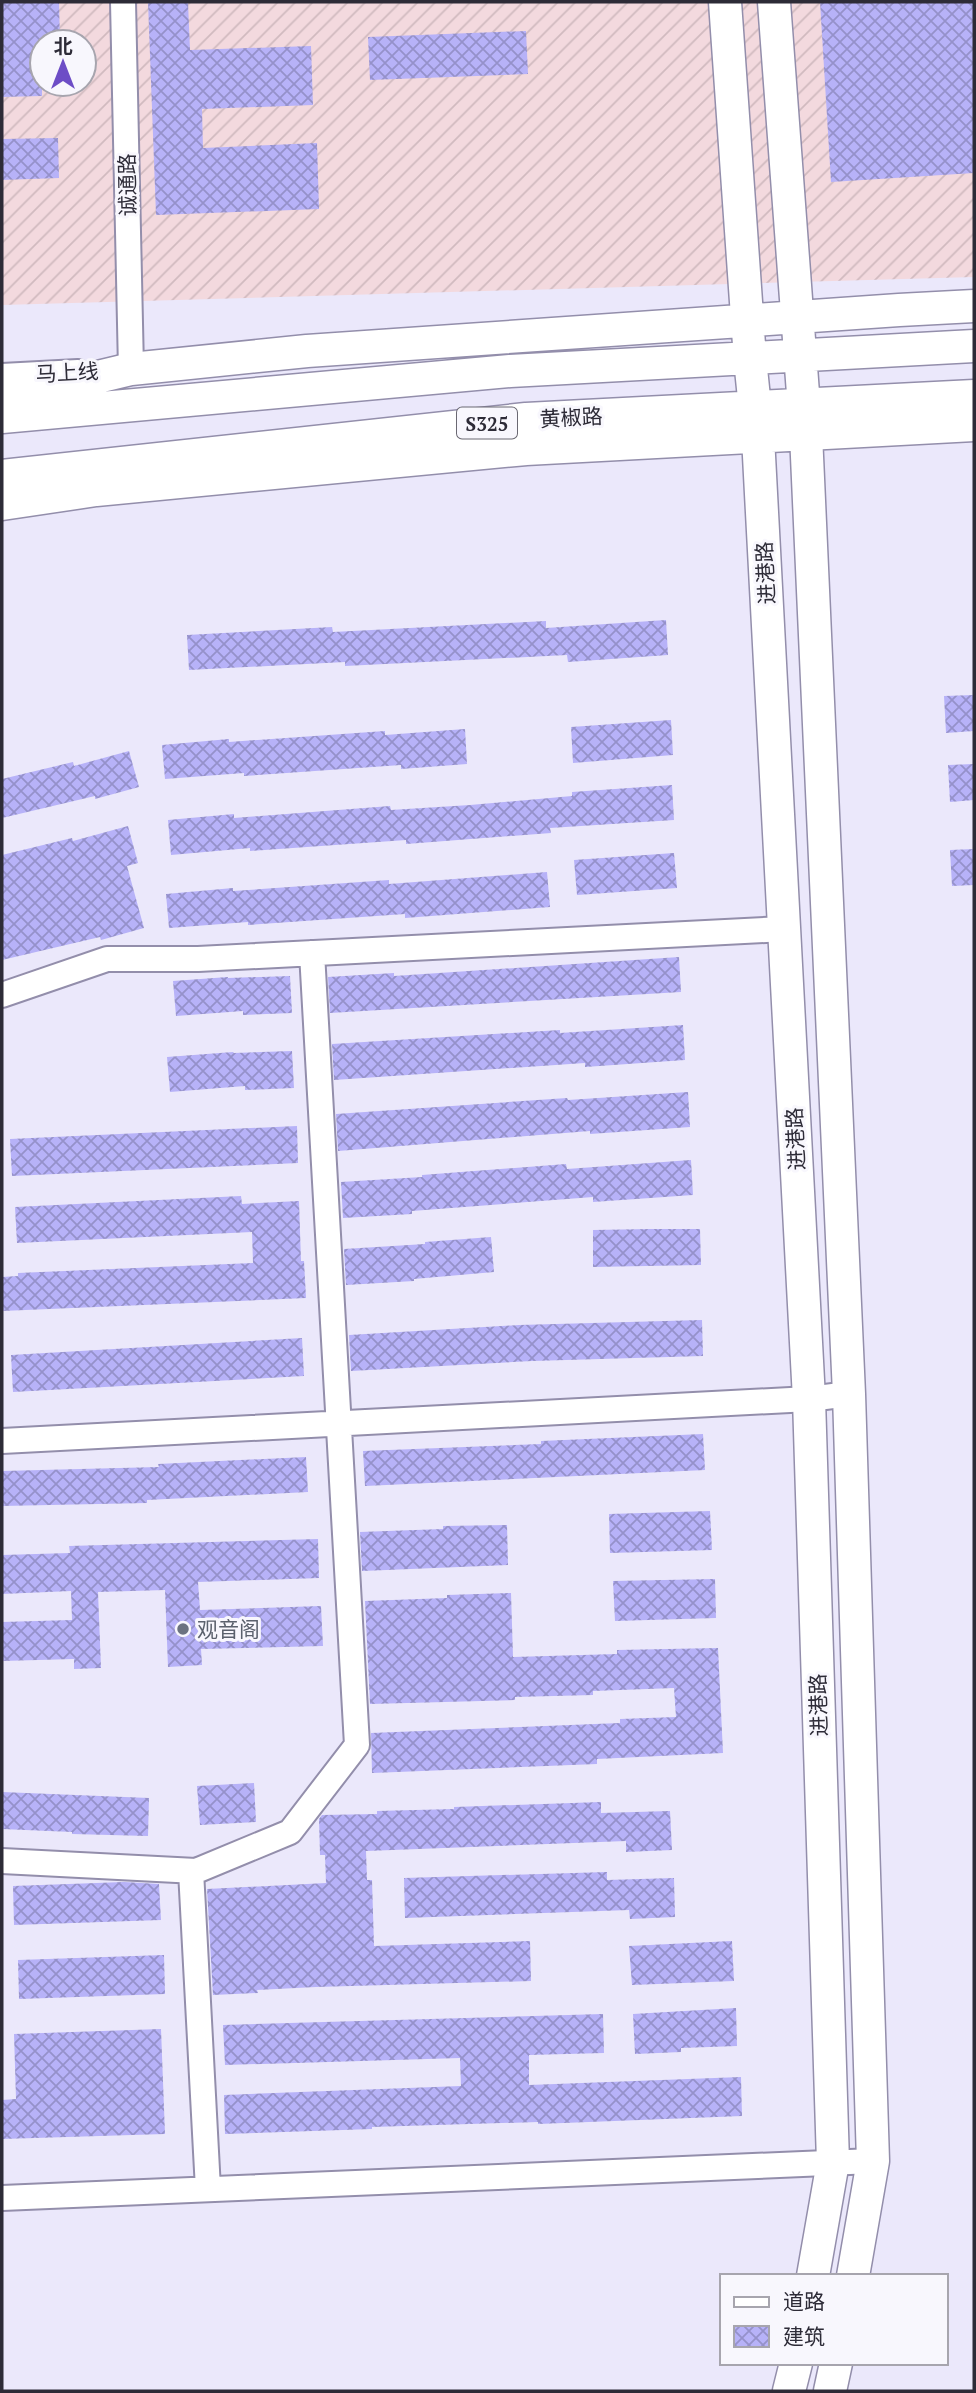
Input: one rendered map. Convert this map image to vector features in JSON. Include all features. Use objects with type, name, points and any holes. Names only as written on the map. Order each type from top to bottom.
[{"type":"main road","name":"进港路","points":[[725,2],[756,422],[809,1399],[833,2162],[813,2274]]},
{"type":"main road","name":"进港路","points":[[774,2],[805,419],[849,1394],[873,2161],[853,2274]]},
{"type":"main road","points":[[2,400],[131,369],[307,351],[974,306]]},
{"type":"main road","points":[[2,417],[510,371],[974,346]]},
{"type":"main road","points":[[2,504],[96,490],[805,419],[974,396]]},
{"type":"main road","name":"黄椒路","points":[[2,476],[526,419],[756,422]]},
{"type":"main road","points":[[805,419],[974,425]]},
{"type":"main road","points":[[789,2391],[796,2365]]},
{"type":"main road","points":[[830,2391],[836,2365]]},
{"type":"street","name":"诚通路","points":[[123,2],[131,369]]},
{"type":"street","name":"马上线","points":[[2,376],[131,369]]},
{"type":"street","points":[[2,995],[107,959],[198,959],[784,929]]},
{"type":"street","points":[[2,1861],[196,1871],[290,1832],[357,1745],[313,953]]},
{"type":"street","points":[[2,1441],[809,1399],[849,1394]]},
{"type":"street","points":[[191,1871],[208,2189]]},
{"type":"street","points":[[2,2198],[873,2161]]},
{"type":"shaded area","points":[[2,2],[974,2],[974,277],[2,305]]},
{"type":"building","points":[[2,2],[59,2],[60,28],[28,28],[28,96],[2,97]]},
{"type":"building","points":[[148,2],[188,2],[190,50],[311,46],[313,105],[202,109],[203,148],[317,143],[319,209],[156,215]]},
{"type":"building","points":[[820,2],[974,2],[974,173],[831,182]]},
{"type":"building","points":[[526,31],[528,74],[370,80],[368,37]]},
{"type":"building","points":[[58,138],[59,178],[2,180],[2,139]]},
{"type":"building","points":[[666,620],[668,655],[568,662],[567,655],[345,666],[345,662],[189,670],[187,635],[332,627],[333,632],[546,621],[546,628]]},
{"type":"building","points":[[974,695],[974,731],[946,733],[944,696]]},
{"type":"building","points":[[671,720],[673,755],[573,763],[571,727]]},
{"type":"building","points":[[465,729],[467,764],[401,769],[401,765],[165,779],[162,745],[229,739],[229,742],[385,731],[385,735]]},
{"type":"building","points":[[129,751],[139,787],[2,818],[2,779],[73,762],[74,766]]},
{"type":"building","points":[[974,764],[974,800],[950,802],[948,765]]},
{"type":"building","points":[[672,785],[674,820],[550,828],[551,833],[406,844],[406,840],[171,855],[168,820],[234,814],[234,818],[390,806],[391,810],[470,805],[572,796],[572,792]]},
{"type":"building","points":[[128,826],[138,863],[127,866],[144,928],[101,940],[100,937],[2,960],[2,855],[72,838],[73,841]]},
{"type":"building","points":[[974,849],[974,885],[952,886],[950,850]]},
{"type":"building","points":[[674,853],[677,888],[577,895],[574,860]]},
{"type":"building","points":[[547,872],[550,907],[405,918],[405,914],[169,928],[166,894],[389,880],[389,884]]},
{"type":"building","points":[[679,957],[681,992],[330,1013],[328,977],[394,973],[394,976]]},
{"type":"building","points":[[290,976],[292,1013],[243,1015],[243,1011],[176,1016],[173,981]]},
{"type":"building","points":[[683,1025],[685,1060],[585,1067],[585,1063],[334,1080],[332,1044]]},
{"type":"building","points":[[292,1051],[294,1088],[245,1090],[245,1086],[170,1092],[167,1057]]},
{"type":"building","points":[[688,1092],[690,1127],[590,1134],[590,1131],[338,1151],[336,1114]]},
{"type":"building","points":[[297,1126],[298,1163],[12,1176],[10,1139]]},
{"type":"building","points":[[691,1160],[693,1195],[593,1202],[593,1197],[343,1218],[341,1182],[566,1164],[567,1169]]},
{"type":"building","points":[[241,1196],[242,1204],[299,1201],[301,1261],[304,1261],[306,1298],[2,1311],[2,1277],[18,1276],[18,1273],[253,1263],[252,1232],[17,1243],[15,1207]]},
{"type":"building","points":[[700,1229],[701,1265],[593,1267],[593,1230]]},
{"type":"building","points":[[491,1237],[494,1272],[346,1285],[344,1249]]},
{"type":"building","points":[[702,1320],[703,1356],[532,1361],[351,1371],[349,1335],[519,1325]]},
{"type":"building","points":[[302,1338],[304,1376],[13,1392],[11,1355]]},
{"type":"building","points":[[703,1434],[705,1470],[365,1486],[363,1451]]},
{"type":"building","points":[[306,1457],[308,1492],[147,1500],[147,1503],[2,1506],[2,1471],[159,1467],[158,1464]]},
{"type":"building","points":[[710,1511],[712,1550],[610,1553],[609,1514]]},
{"type":"building","points":[[507,1525],[508,1565],[362,1571],[360,1532]]},
{"type":"building","points":[[318,1539],[319,1578],[198,1582],[200,1610],[321,1606],[323,1646],[201,1649],[202,1665],[168,1667],[165,1590],[98,1592],[101,1668],[74,1669],[74,1659],[2,1661],[2,1622],[72,1620],[71,1591],[2,1594],[2,1555],[70,1553],[69,1546]]},
{"type":"building","points":[[715,1579],[716,1618],[615,1621],[613,1581]]},
{"type":"building","points":[[511,1593],[513,1657],[617,1654],[617,1650],[718,1648],[723,1753],[597,1759],[597,1764],[372,1773],[371,1733],[620,1723],[620,1719],[676,1717],[674,1688],[593,1691],[593,1695],[515,1697],[515,1700],[370,1704],[365,1601]]},
{"type":"building","points":[[254,1783],[256,1822],[200,1825],[197,1786]]},
{"type":"building","points":[[2,1792],[149,1798],[148,1836],[2,1829]]},
{"type":"building","points":[[601,1802],[601,1813],[670,1811],[672,1850],[626,1852],[626,1841],[366,1851],[367,1880],[372,1880],[374,1946],[530,1941],[531,1981],[316,1987],[213,1995],[207,1889],[326,1883],[325,1855],[320,1855],[319,1819],[322,1815]]},
{"type":"building","points":[[607,1872],[607,1880],[674,1878],[675,1917],[630,1919],[629,1910],[405,1918],[404,1878]]},
{"type":"building","points":[[124,1882],[159,1884],[161,1920],[14,1925],[13,1886]]},
{"type":"building","points":[[732,1941],[734,1981],[632,1985],[629,1946]]},
{"type":"building","points":[[164,1955],[165,1994],[19,1999],[18,1960]]},
{"type":"building","points":[[736,2008],[737,2046],[681,2048],[681,2052],[635,2054],[633,2014]]},
{"type":"building","points":[[603,2014],[604,2053],[529,2055],[529,2085],[741,2077],[742,2116],[225,2134],[224,2095],[461,2086],[460,2058],[225,2065],[223,2025]]},
{"type":"building","points":[[161,2029],[165,2134],[2,2139],[2,2100],[16,2099],[14,2034]]},
{"type":"place","name":"观音阁","points":[[183,1629]]}]
